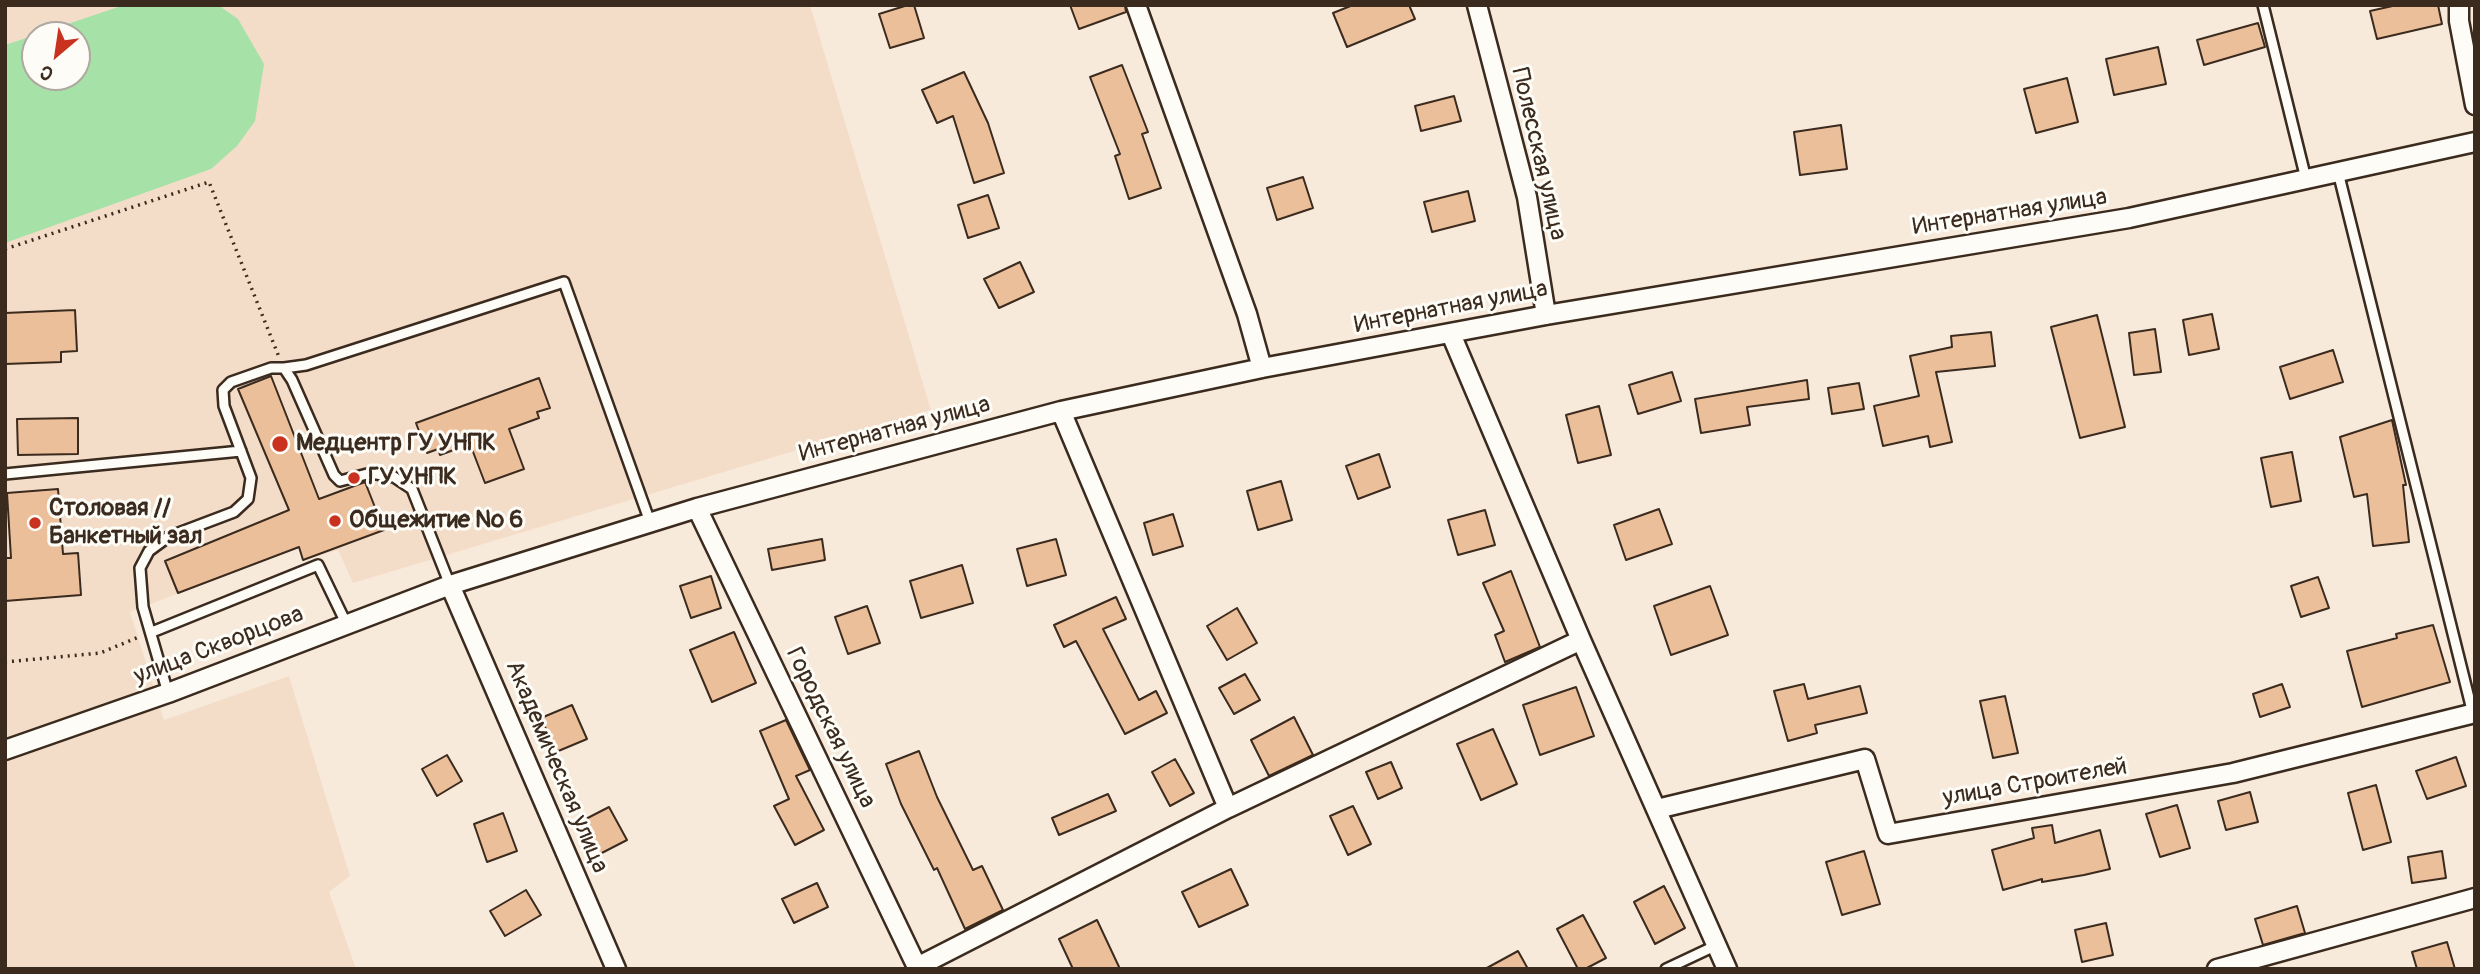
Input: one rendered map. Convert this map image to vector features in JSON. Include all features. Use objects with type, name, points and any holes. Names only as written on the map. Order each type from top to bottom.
[{"type":"street","points":[[1136,5],[1247,314],[1262,368]]},
{"type":"street","name":"Полесская улица","points":[[1477,5],[1527,197],[1546,315]]},
{"type":"street","points":[[2459,5],[2459,21],[2475,105]]},
{"type":"street","name":"Интернатная улица","points":[[450,586],[697,508],[1061,411],[1262,368],[1546,315],[2129,218],[2475,142]]},
{"type":"street","points":[[1451,334],[1581,640],[1727,969]]},
{"type":"street","points":[[1061,411],[1228,808]]},
{"type":"street","name":"Городская улица","points":[[697,508],[918,968]]},
{"type":"street","name":"улица Скворцова","points":[[5,750],[169,693],[346,623],[450,586]]},
{"type":"street","name":"Академическая улица","points":[[450,586],[616,969]]},
{"type":"street","points":[[918,968],[1228,808],[1581,640]]},
{"type":"street","name":"улица Строителей","points":[[1657,809],[1865,759],[1888,834],[2233,773],[2474,713]]},
{"type":"street","points":[[2217,969],[2475,898]]},
{"type":"lane","points":[[2263,5],[2306,179]]},
{"type":"lane","points":[[2338,172],[2474,713]]},
{"type":"lane","points":[[169,693],[143,607],[140,568],[149,551],[168,537],[234,512],[248,499],[251,478],[224,406],[223,390],[231,382],[271,368],[306,365],[564,282],[650,522]]},
{"type":"lane","points":[[284,368],[292,380],[334,475],[340,481],[371,473],[394,477],[412,489],[450,586]]},
{"type":"lane","points":[[5,474],[241,452]]},
{"type":"lane","points":[[152,632],[318,565],[346,623]]},
{"type":"lane","points":[[1667,969],[1717,945]]},
{"type":"path","points":[[5,249],[209,181],[284,368]]},
{"type":"path","points":[[5,662],[100,653],[152,632]]},
{"type":"shaded area","name":"ГУ УНПК","points":[[5,5],[810,5],[931,410],[353,583],[338,550],[303,560],[298,547],[130,612],[164,720],[289,676],[350,876],[329,892],[356,969],[5,969]]},
{"type":"green space","points":[[124,5],[218,5],[238,19],[264,64],[255,121],[237,146],[211,169],[5,243],[5,45],[21,40],[21,91],[91,91],[91,21],[76,21]]},
{"type":"building","points":[[914,5],[924,38],[890,48],[879,14]]},
{"type":"building","points":[[1070,5],[1125,5],[1126,12],[1079,29]]},
{"type":"building","points":[[1353,5],[1409,5],[1415,19],[1347,47],[1333,13]]},
{"type":"building","points":[[2397,5],[2438,5],[2442,24],[2377,39],[2370,11]]},
{"type":"building","points":[[2258,23],[2265,47],[2204,65],[2197,40]]},
{"type":"building","points":[[2158,47],[2166,84],[2114,95],[2106,59]]},
{"type":"building","points":[[1122,65],[1148,132],[1142,134],[1161,188],[1129,199],[1115,156],[1120,154],[1090,77]]},
{"type":"building","points":[[964,72],[988,123],[1004,173],[974,183],[953,116],[937,123],[922,90]]},
{"type":"building","points":[[2067,78],[2078,122],[2036,133],[2024,89]]},
{"type":"building","points":[[1454,96],[1461,121],[1421,131],[1415,106]]},
{"type":"building","points":[[1841,125],[1847,169],[1800,175],[1794,132]]},
{"type":"building","points":[[1303,177],[1313,208],[1277,220],[1267,188]]},
{"type":"building","points":[[1468,191],[1475,221],[1432,232],[1424,202]]},
{"type":"building","points":[[988,195],[999,228],[968,238],[958,205]]},
{"type":"building","points":[[1020,262],[1034,292],[999,308],[984,279]]},
{"type":"building","points":[[75,310],[77,351],[61,352],[61,362],[5,364],[5,313]]},
{"type":"building","points":[[2212,314],[2219,349],[2189,355],[2183,320]]},
{"type":"building","points":[[2097,315],[2125,427],[2080,438],[2051,327]]},
{"type":"building","points":[[2155,329],[2161,372],[2134,375],[2129,333]]},
{"type":"building","points":[[1991,332],[1995,366],[1936,372],[1952,442],[1930,447],[1928,436],[1883,446],[1874,406],[1919,396],[1910,356],[1952,347],[1951,336]]},
{"type":"building","points":[[2333,350],[2343,382],[2290,399],[2280,367]]},
{"type":"building","points":[[1672,372],[1681,401],[1638,414],[1629,385]]},
{"type":"building","name":"Медцентр ГУ УНПК","points":[[271,376],[319,499],[365,482],[384,530],[303,560],[299,547],[178,593],[165,561],[289,510],[238,389]]},
{"type":"building","points":[[539,378],[550,408],[537,412],[539,418],[509,429],[524,469],[485,483],[470,444],[440,455],[438,449],[427,453],[416,423]]},
{"type":"building","points":[[1807,380],[1809,399],[1747,407],[1750,425],[1701,433],[1695,399]]},
{"type":"building","points":[[1859,383],[1864,409],[1832,414],[1828,388]]},
{"type":"building","points":[[1599,406],[1611,455],[1578,463],[1566,415]]},
{"type":"building","points":[[78,418],[78,454],[18,455],[17,419]]},
{"type":"building","points":[[2392,420],[2406,485],[2403,485],[2409,542],[2373,546],[2367,494],[2354,497],[2340,437]]},
{"type":"building","points":[[2292,452],[2301,501],[2271,507],[2261,458]]},
{"type":"building","points":[[1379,454],[1390,487],[1358,499],[1346,466]]},
{"type":"building","points":[[1281,481],[1292,520],[1258,530],[1247,491]]},
{"type":"building","name":"Столовая // Банкетный зал","points":[[58,489],[63,554],[78,553],[81,595],[5,601],[5,558],[11,558],[7,493]]},
{"type":"building","points":[[1659,509],[1672,544],[1626,560],[1614,525]]},
{"type":"building","points":[[1485,510],[1495,545],[1458,555],[1448,520]]},
{"type":"building","points":[[1173,514],[1183,546],[1153,555],[1144,523]]},
{"type":"building","points":[[822,539],[825,560],[772,570],[768,549]]},
{"type":"building","points":[[1056,539],[1066,575],[1027,586],[1017,549]]},
{"type":"building","points":[[962,565],[973,603],[921,618],[910,581]]},
{"type":"building","points":[[1511,571],[1540,647],[1505,662],[1495,635],[1504,631],[1483,583]]},
{"type":"building","points":[[711,576],[721,608],[691,618],[680,586]]},
{"type":"building","points":[[2318,577],[2329,608],[2301,617],[2291,586]]},
{"type":"building","points":[[1710,586],[1728,635],[1671,655],[1654,606]]},
{"type":"building","points":[[1116,597],[1126,619],[1103,629],[1139,700],[1156,691],[1167,713],[1125,734],[1076,641],[1064,647],[1054,625]]},
{"type":"building","points":[[867,606],[880,643],[848,654],[835,617]]},
{"type":"building","points":[[1237,608],[1257,643],[1227,660],[1207,626]]},
{"type":"building","points":[[2433,625],[2450,682],[2362,707],[2347,651]]},
{"type":"building","points":[[734,632],[756,683],[712,702],[690,650]]},
{"type":"building","points":[[1245,674],[1260,700],[1234,714],[1219,688]]},
{"type":"building","points":[[1804,684],[1808,699],[1860,686],[1867,713],[1815,725],[1817,733],[1788,741],[1774,691]]},
{"type":"building","points":[[2282,684],[2290,707],[2260,717],[2253,694]]},
{"type":"building","points":[[1576,687],[1594,736],[1540,755],[1523,705]]},
{"type":"building","points":[[2005,696],[2018,753],[1993,758],[1980,701]]},
{"type":"building","points":[[572,705],[587,739],[556,752],[541,718]]},
{"type":"building","points":[[1294,717],[1313,755],[1269,776],[1251,740]]},
{"type":"building","points":[[786,720],[810,770],[796,776],[824,830],[795,845],[774,806],[789,799],[760,731]]},
{"type":"building","points":[[1493,729],[1517,784],[1481,800],[1457,744]]},
{"type":"building","points":[[919,751],[937,797],[973,870],[982,866],[1003,910],[965,929],[937,868],[934,870],[901,804],[886,764]]},
{"type":"building","points":[[447,755],[462,781],[437,796],[422,769]]},
{"type":"building","points":[[2456,757],[2466,786],[2427,799],[2416,771]]},
{"type":"building","points":[[1175,759],[1194,793],[1170,806],[1152,772]]},
{"type":"building","points":[[1391,762],[1402,788],[1378,799],[1366,772]]},
{"type":"building","points":[[2376,785],[2391,842],[2363,850],[2348,793]]},
{"type":"building","points":[[2250,792],[2258,822],[2226,830],[2218,801]]},
{"type":"building","points":[[1108,794],[1116,811],[1059,835],[1052,818]]},
{"type":"building","points":[[2177,805],[2190,848],[2160,857],[2146,814]]},
{"type":"building","points":[[1353,806],[1371,844],[1348,855],[1330,816]]},
{"type":"building","points":[[609,807],[627,840],[594,857],[576,824]]},
{"type":"building","points":[[503,813],[517,851],[487,862],[474,824]]},
{"type":"building","points":[[2052,825],[2055,843],[2100,830],[2110,869],[2042,882],[2042,879],[2003,890],[1992,850],[2034,838],[2032,828]]},
{"type":"building","points":[[1864,851],[1880,904],[1842,915],[1826,862]]},
{"type":"building","points":[[2442,851],[2446,878],[2412,883],[2408,857]]},
{"type":"building","points":[[1231,869],[1248,905],[1199,927],[1182,892]]},
{"type":"building","points":[[817,883],[828,907],[794,923],[782,899]]},
{"type":"building","points":[[1664,886],[1685,928],[1655,944],[1634,902]]},
{"type":"building","points":[[526,890],[541,915],[505,936],[490,911]]},
{"type":"building","points":[[2297,906],[2305,933],[2263,945],[2255,919]]},
{"type":"building","points":[[1583,915],[1606,958],[1585,969],[1578,969],[1557,929]]},
{"type":"building","points":[[1097,920],[1120,969],[1073,969],[1059,939]]},
{"type":"building","points":[[2106,923],[2113,955],[2082,962],[2075,930]]},
{"type":"building","points":[[2447,942],[2455,969],[2417,969],[2412,952]]},
{"type":"building","points":[[1518,951],[1528,969],[1485,969]]},
{"type":"place","name":"Медцентр ГУ УНПК","points":[[280,444]]},
{"type":"place","name":"ГУ УНПК","points":[[354,478]]},
{"type":"place","name":"Общежитие № 6","points":[[335,521]]},
{"type":"place","name":"Столовая // Банкетный зал","points":[[35,523]]}]
